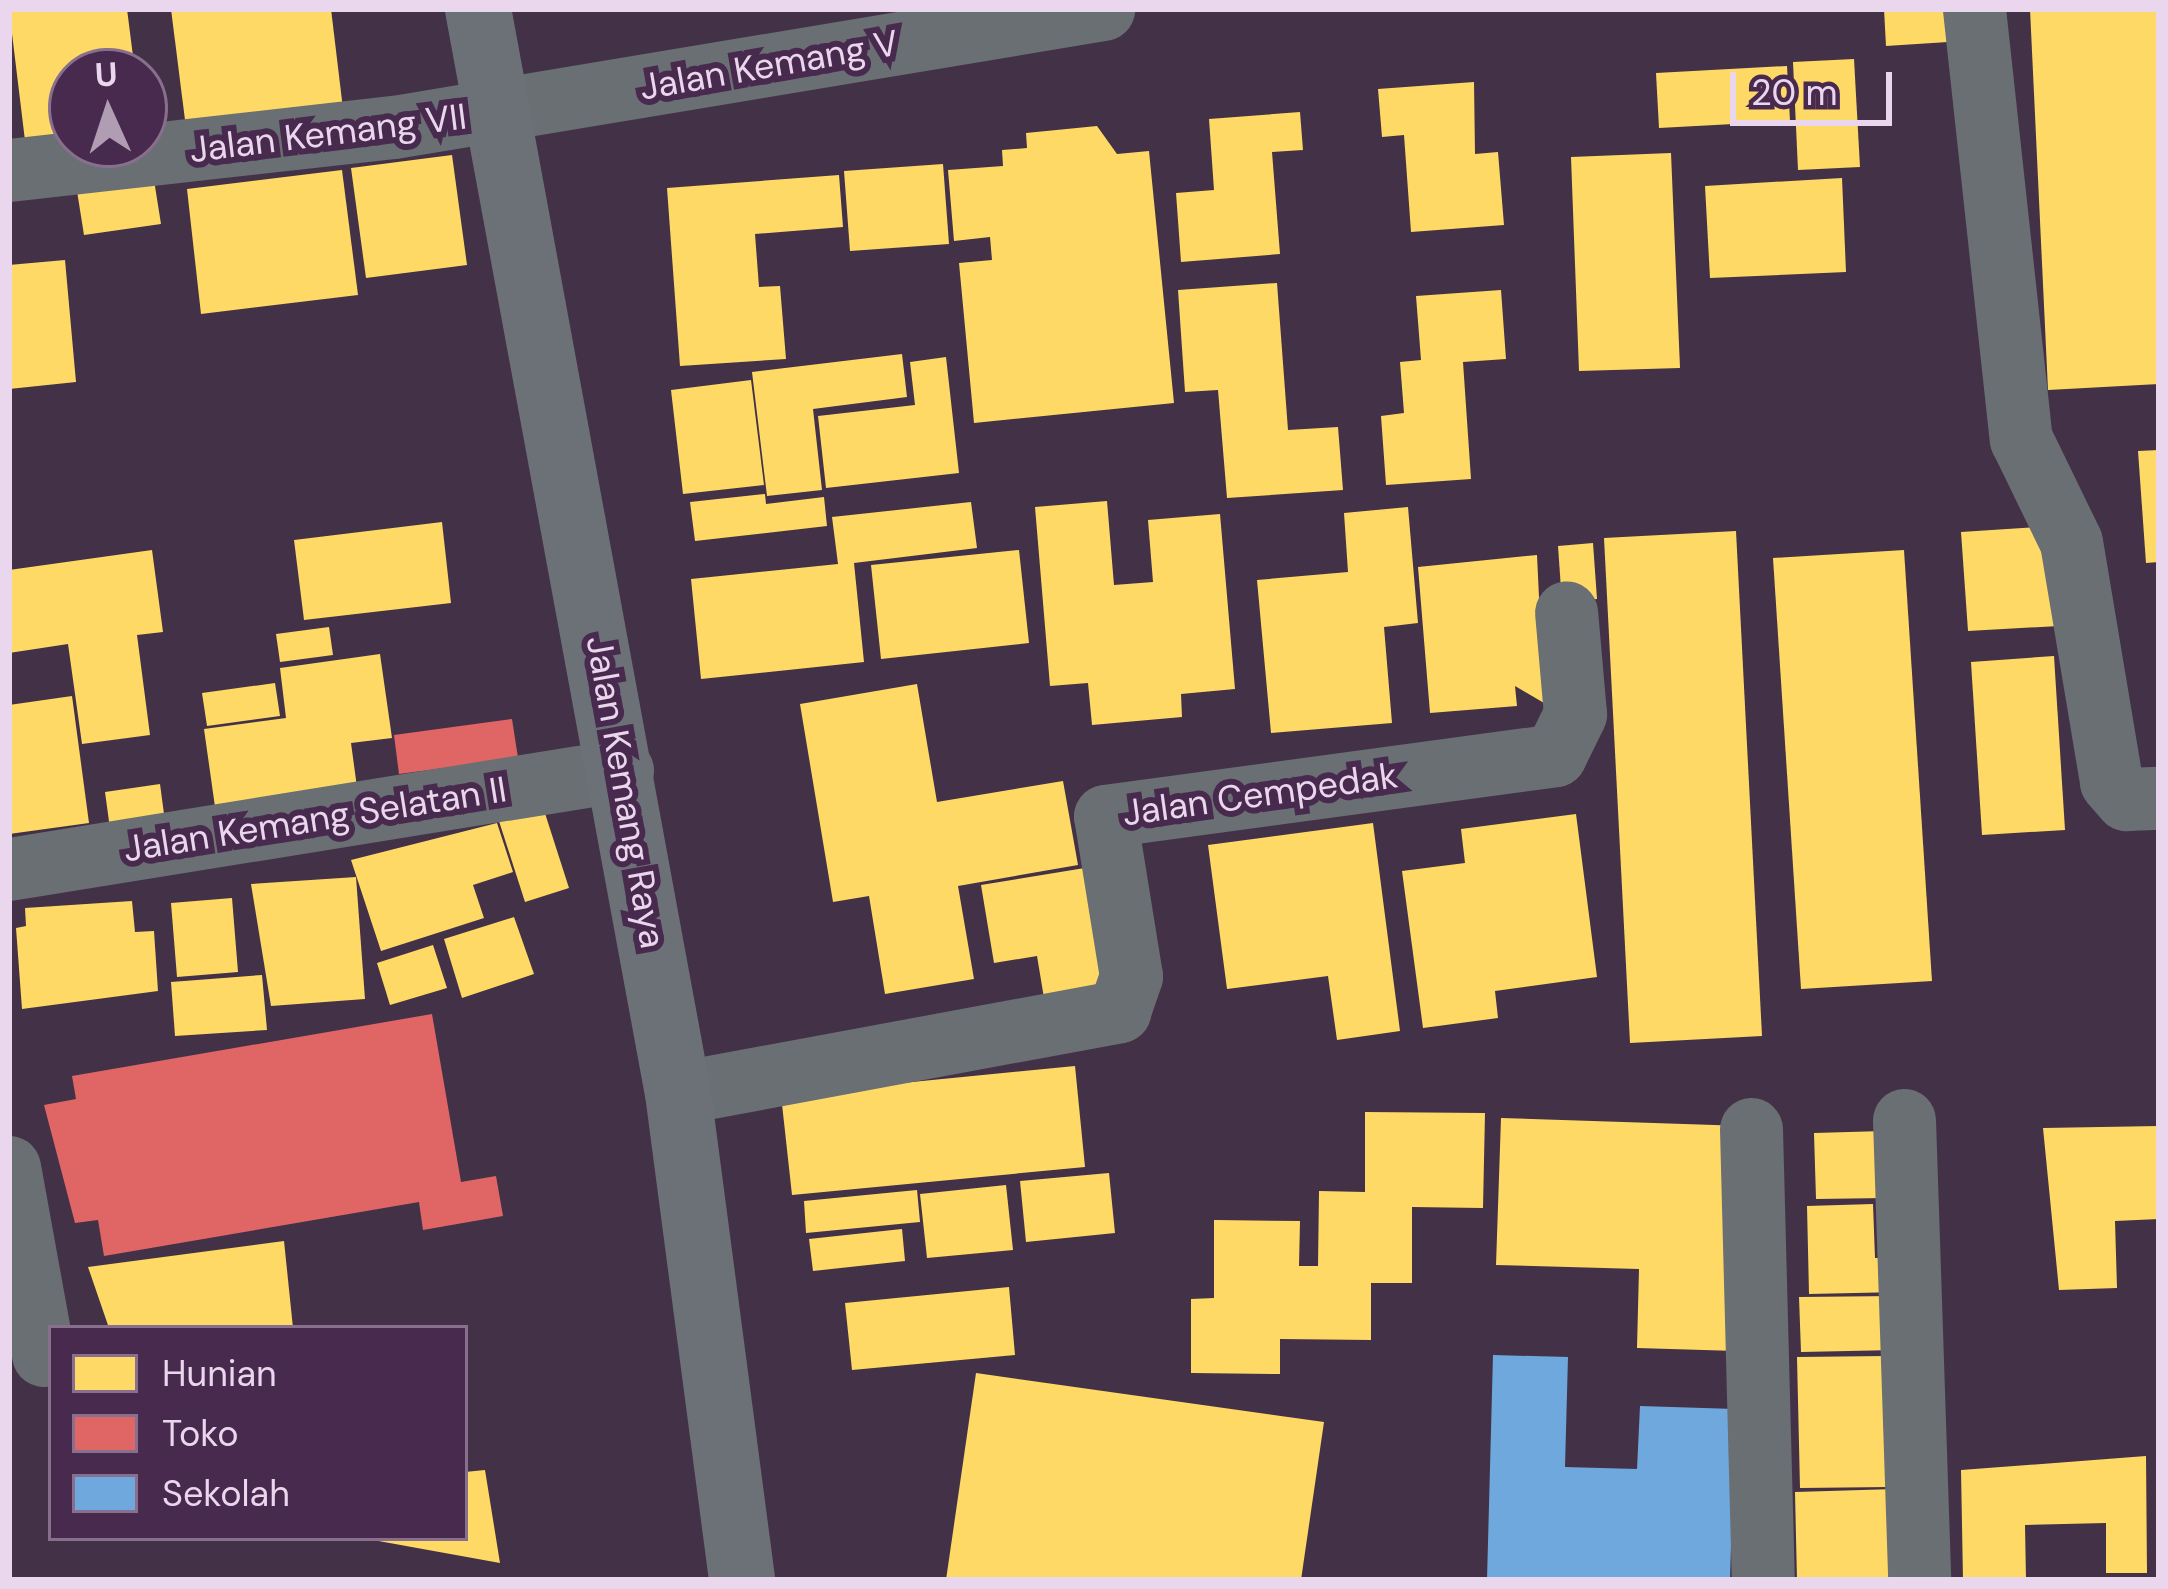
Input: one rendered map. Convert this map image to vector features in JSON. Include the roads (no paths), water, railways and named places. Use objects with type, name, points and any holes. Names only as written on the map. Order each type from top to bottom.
[{"type":"street","name":"Jalan Kemang Raya","points":[[478,9],[505,110],[678,1093],[742,1580]]},
{"type":"street","name":"Jalan Kemang V","points":[[505,110],[1103,9]]},
{"type":"street","points":[[1974,9],[2017,424],[2071,542],[2111,782],[2126,799],[2159,798]]},
{"type":"street","name":"Jalan Kemang VII","points":[[9,170],[505,110]]},
{"type":"street","name":"Jalan Cempedak","points":[[678,1093],[1119,1011],[1131,976],[1105,816],[1555,755],[1574,714],[1567,612]]},
{"type":"street","name":"Jalan Kemang Selatan II","points":[[9,869],[622,770]]},
{"type":"street","points":[[1904,1120],[1919,1580]]},
{"type":"street","points":[[1751,1129],[1763,1580]]},
{"type":"street","points":[[9,1167],[44,1355]]}]
